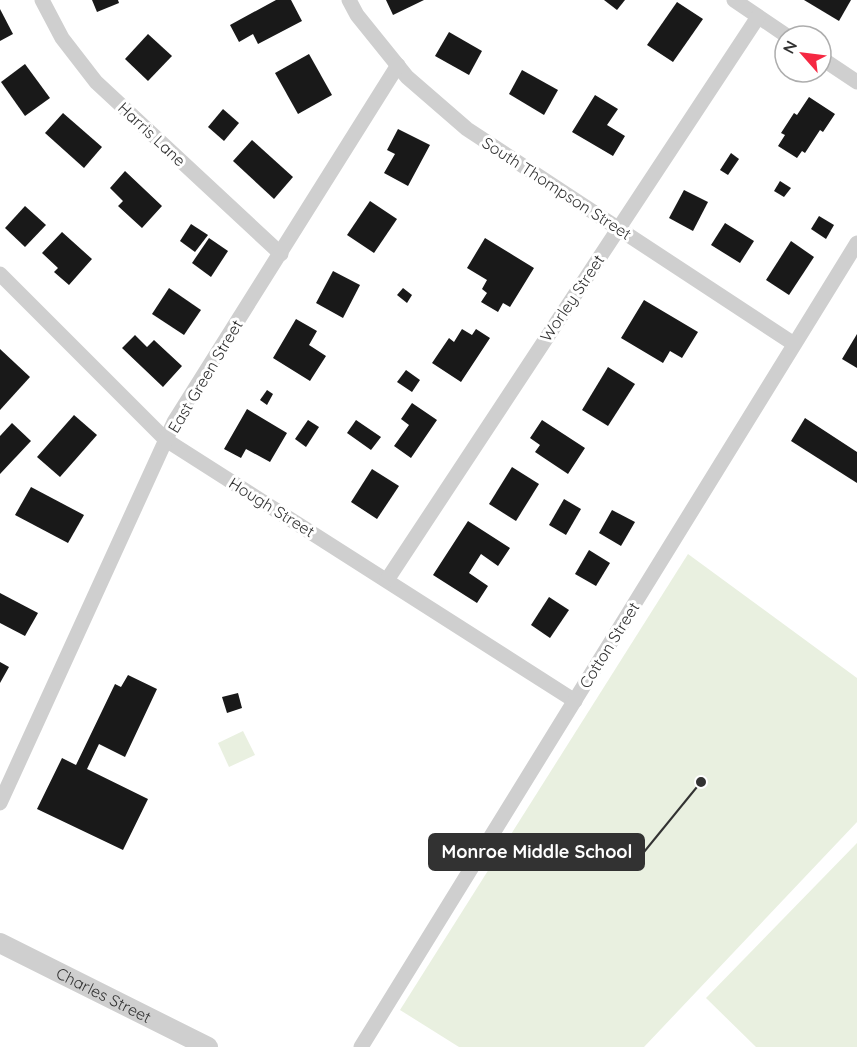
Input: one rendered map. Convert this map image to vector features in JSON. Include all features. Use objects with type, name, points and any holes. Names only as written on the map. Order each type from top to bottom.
[{"type":"street","name":"Harris Lane","points":[[42,0],[62,38],[96,82],[281,254]]},
{"type":"street","name":"South Thompson Street","points":[[350,0],[357,15],[407,77],[467,129],[794,344]]},
{"type":"street","points":[[734,0],[773,26]]},
{"type":"street","name":"Worley Street","points":[[387,580],[758,16]]},
{"type":"street","name":"East Green Street","points":[[0,803],[174,422],[398,65]]},
{"type":"street","points":[[833,66],[857,82]]},
{"type":"street","name":"Cotton Street","points":[[362,1047],[857,243]]},
{"type":"street","name":"Hough Street","points":[[0,274],[166,440],[575,701]]},
{"type":"street","name":"Charles Street","points":[[0,944],[208,1047]]},
{"type":"green space","points":[[688,554],[857,678],[857,822],[644,1047],[459,1047],[400,1010]]},
{"type":"green space","points":[[243,731],[255,755],[229,767],[218,743]]},
{"type":"green space","points":[[857,843],[857,1047],[756,1047],[706,998]]},
{"type":"building","points":[[92,0],[118,0],[119,3],[97,12]]},
{"type":"building","points":[[276,0],[291,0],[302,21],[258,44],[253,34],[239,42],[230,25]]},
{"type":"building","points":[[386,0],[424,0],[393,15]]},
{"type":"building","points":[[604,0],[625,0],[617,10]]},
{"type":"building","points":[[804,0],[851,0],[839,21]]},
{"type":"building","points":[[677,2],[703,19],[673,62],[647,45]]},
{"type":"building","points":[[0,9],[13,34],[0,41]]},
{"type":"building","points":[[449,32],[482,51],[469,75],[435,56]]},
{"type":"building","points":[[148,34],[172,56],[148,81],[125,59]]},
{"type":"building","points":[[309,54],[332,95],[298,114],[275,73]]},
{"type":"building","points":[[25,64],[50,98],[25,116],[1,82]]},
{"type":"building","points":[[522,70],[558,90],[544,115],[509,94]]},
{"type":"building","points":[[595,95],[618,109],[607,125],[625,136],[613,156],[572,132]]},
{"type":"building","points":[[809,97],[835,114],[823,132],[820,130],[805,153],[802,151],[797,158],[778,146],[785,135],[781,133],[794,113],[797,115]]},
{"type":"building","points":[[223,109],[239,123],[224,141],[208,127]]},
{"type":"building","points":[[63,113],[102,147],[84,168],[45,133]]},
{"type":"building","points":[[398,129],[430,145],[408,186],[384,173],[395,154],[387,150]]},
{"type":"building","points":[[252,140],[293,177],[274,199],[233,161]]},
{"type":"building","points":[[731,153],[739,159],[728,175],[720,170]]},
{"type":"building","points":[[125,171],[162,206],[142,228],[118,206],[123,201],[110,188]]},
{"type":"building","points":[[780,181],[791,188],[784,197],[774,191]]},
{"type":"building","points":[[684,190],[708,202],[693,231],[669,218]]},
{"type":"building","points":[[370,201],[397,219],[374,253],[347,235]]},
{"type":"building","points":[[25,206],[46,225],[25,247],[5,228]]},
{"type":"building","points":[[819,216],[834,225],[826,239],[811,229]]},
{"type":"building","points":[[725,223],[754,241],[740,263],[711,245]]},
{"type":"building","points":[[191,224],[208,235],[195,252],[180,241]]},
{"type":"building","points":[[62,232],[92,259],[69,285],[54,272],[58,268],[42,253]]},
{"type":"building","points":[[209,238],[228,251],[211,277],[192,263]]},
{"type":"building","points":[[485,238],[534,268],[510,307],[503,303],[498,312],[481,302],[487,293],[482,289],[487,280],[467,268]]},
{"type":"building","points":[[791,241],[814,257],[789,295],[766,280]]},
{"type":"building","points":[[333,271],[360,285],[343,318],[316,303]]},
{"type":"building","points":[[169,288],[201,310],[184,335],[152,314]]},
{"type":"building","points":[[403,288],[412,295],[407,303],[397,295]]},
{"type":"building","points":[[644,300],[698,332],[682,358],[670,351],[663,363],[621,338]]},
{"type":"building","points":[[296,319],[317,331],[309,345],[326,356],[310,381],[273,358]]},
{"type":"building","points":[[462,329],[472,335],[476,329],[490,338],[461,382],[432,363],[449,338],[454,342]]},
{"type":"building","points":[[857,334],[857,368],[842,359]]},
{"type":"building","points":[[135,335],[147,347],[154,340],[182,366],[163,387],[122,348]]},
{"type":"building","points":[[0,349],[30,377],[0,410]]},
{"type":"building","points":[[608,367],[635,384],[608,426],[582,410]]},
{"type":"building","points":[[406,370],[420,380],[412,392],[397,382]]},
{"type":"building","points":[[267,390],[273,394],[267,405],[260,400]]},
{"type":"building","points":[[412,403],[437,420],[411,458],[394,446],[409,425],[401,419]]},
{"type":"building","points":[[247,409],[287,433],[270,462],[246,449],[241,458],[224,449]]},
{"type":"building","points":[[74,415],[97,435],[60,477],[37,457]]},
{"type":"building","points":[[805,418],[857,452],[857,483],[791,441]]},
{"type":"building","points":[[308,420],[319,427],[306,447],[295,439]]},
{"type":"building","points":[[356,420],[381,437],[371,450],[347,433]]},
{"type":"building","points":[[542,420],[585,448],[568,474],[535,452],[540,445],[530,438]]},
{"type":"building","points":[[12,423],[31,441],[0,474],[0,436]]},
{"type":"building","points":[[512,467],[539,484],[516,521],[489,504]]},
{"type":"building","points":[[372,469],[399,486],[377,519],[351,502]]},
{"type":"building","points":[[31,487],[84,515],[68,543],[15,515]]},
{"type":"building","points":[[564,499],[581,509],[566,535],[549,525]]},
{"type":"building","points":[[612,510],[635,522],[621,546],[599,533]]},
{"type":"building","points":[[468,521],[510,548],[498,566],[481,554],[469,573],[488,586],[477,603],[433,575]]},
{"type":"building","points":[[589,550],[610,563],[596,586],[575,574]]},
{"type":"building","points":[[0,593],[38,613],[25,636],[0,623]]},
{"type":"building","points":[[549,597],[569,610],[550,638],[531,625]]},
{"type":"building","points":[[0,662],[9,667],[0,683]]},
{"type":"building","points":[[128,675],[157,689],[125,757],[99,744],[87,769],[148,799],[123,850],[37,809],[62,758],[76,765],[115,684],[121,687]]},
{"type":"building","points":[[238,693],[242,708],[227,713],[222,697]]},
{"type":"place","name":"Monroe Middle School","points":[[701,782]]}]
